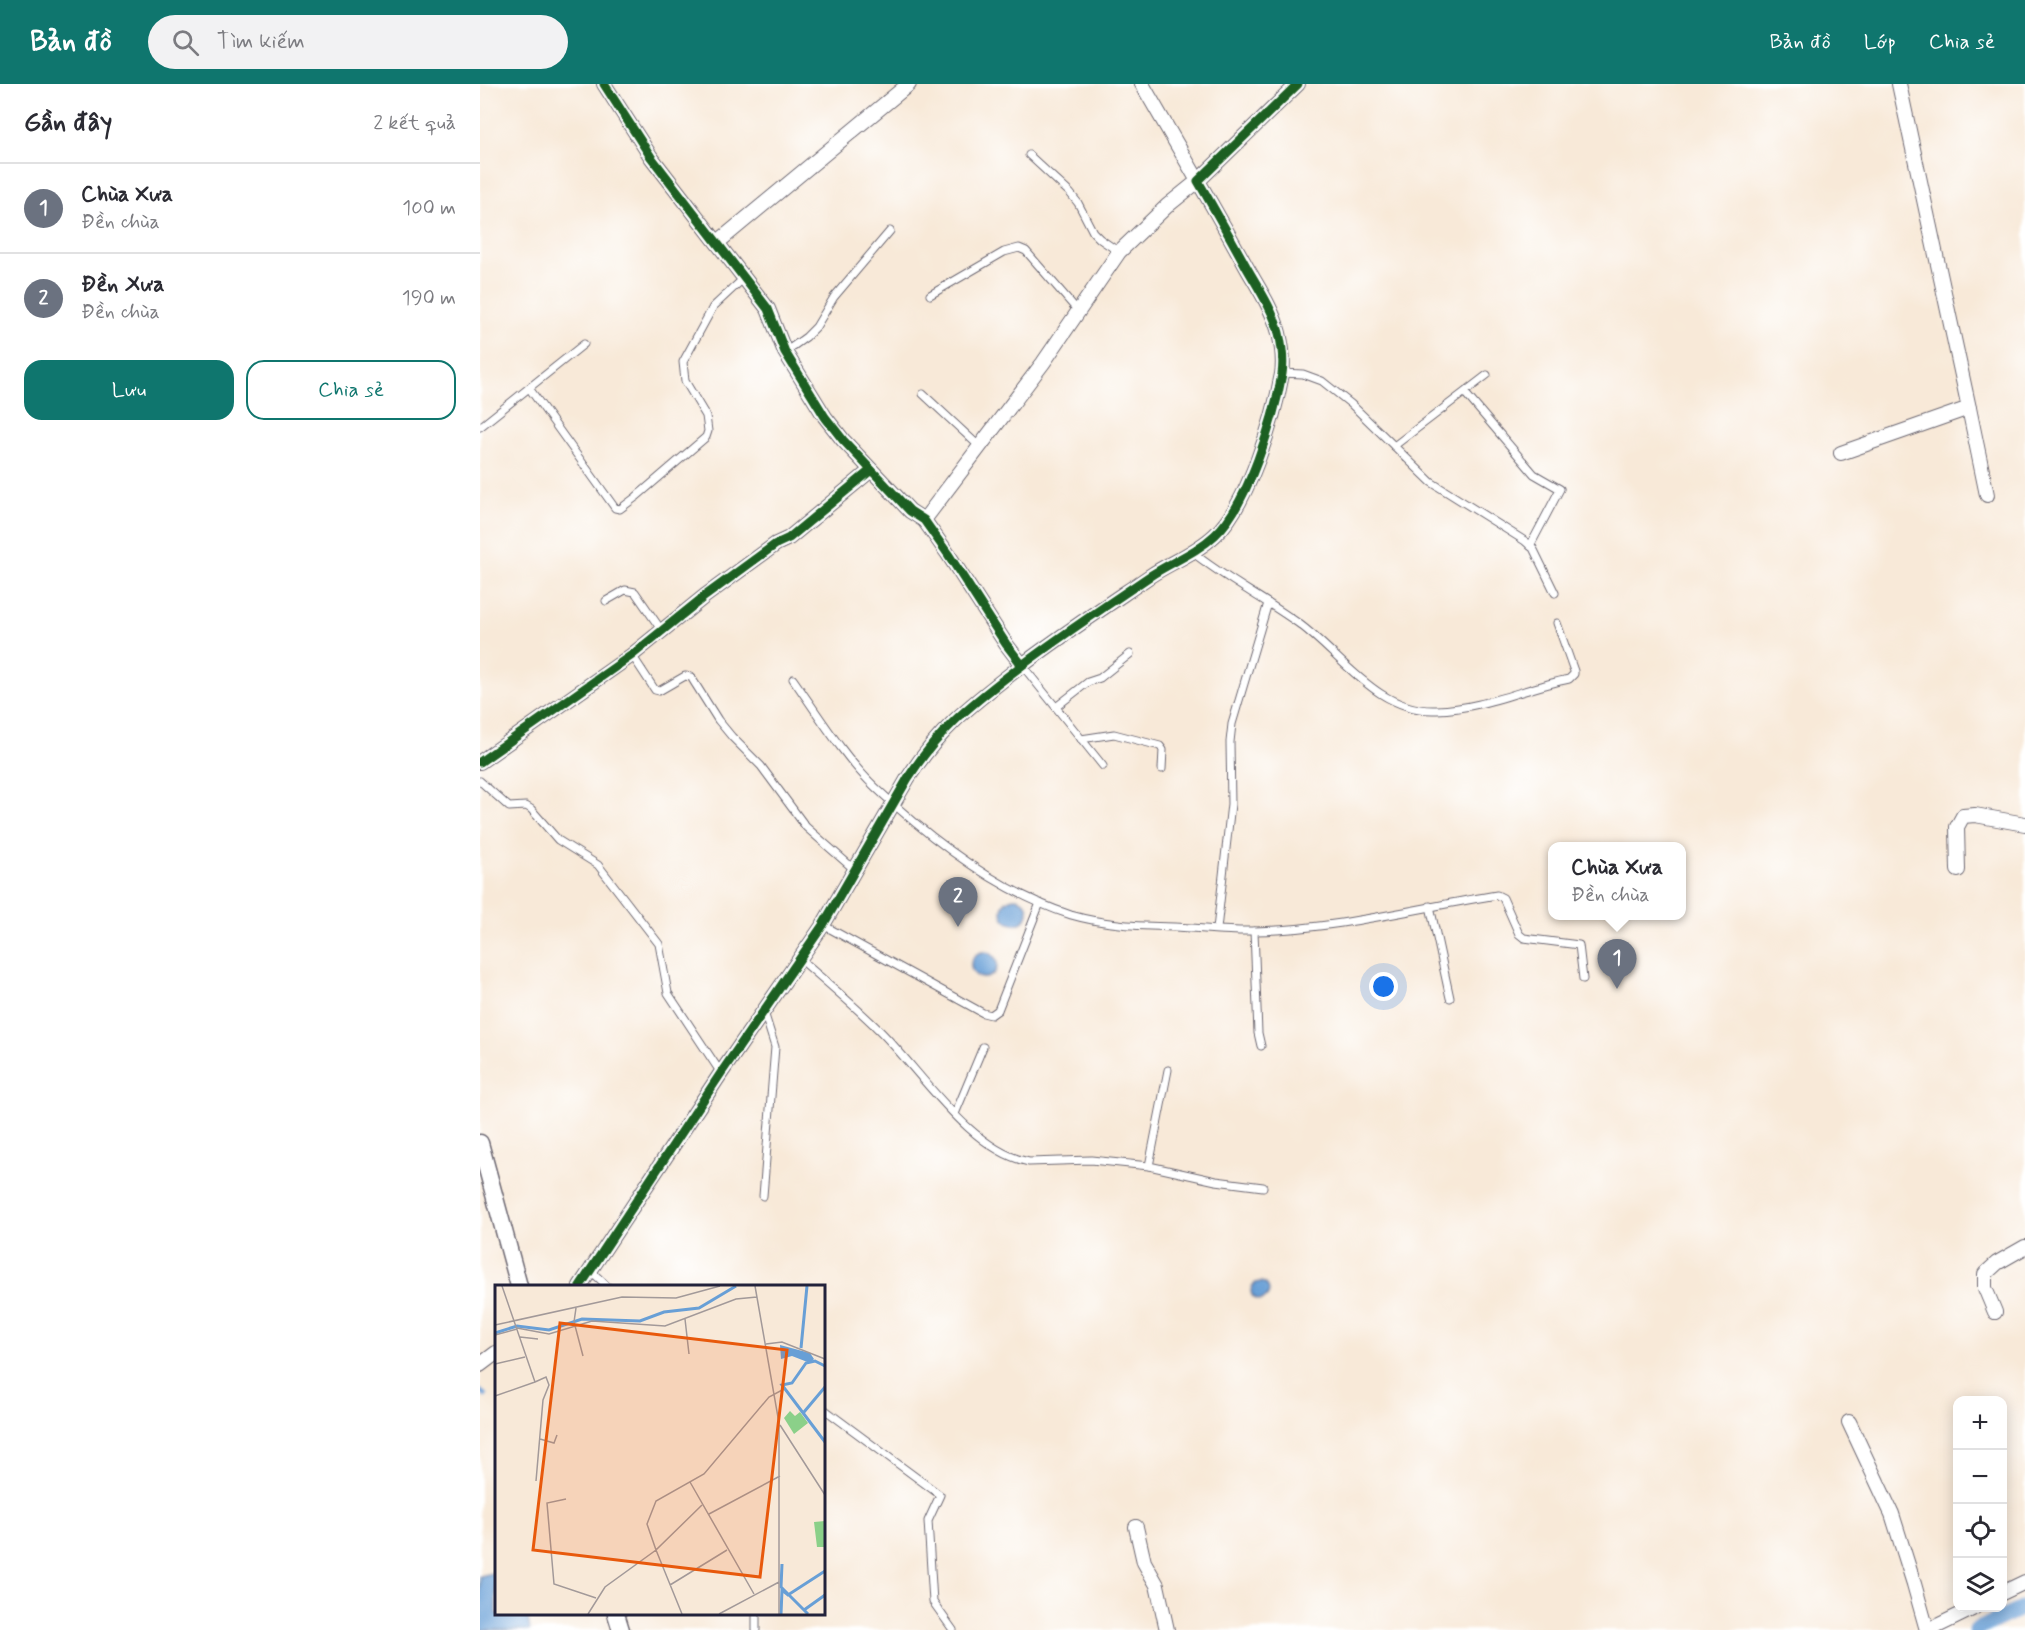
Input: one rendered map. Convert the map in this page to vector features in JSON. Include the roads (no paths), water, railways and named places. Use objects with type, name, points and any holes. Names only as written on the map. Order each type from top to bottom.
[{"type":"street","points":[[604,84],[651,157],[768,309],[785,352],[825,417],[843,440],[910,511],[924,520],[1022,665]]},
{"type":"street","points":[[718,242],[909,84]]},
{"type":"street","points":[[581,1285],[721,1073],[823,925],[922,756],[941,733],[964,710],[1054,641],[1162,568],[1192,552],[1222,528],[1242,500],[1272,414],[1282,373],[1280,336],[1268,305],[1142,84]]},
{"type":"street","points":[[924,520],[1043,363],[1119,252],[1167,206],[1198,181],[1298,84]]},
{"type":"street","points":[[1899,84],[1987,495]]},
{"type":"street","points":[[1841,453],[1969,408]]},
{"type":"street","points":[[480,762],[632,655],[705,596],[776,544],[789,538],[871,470]]},
{"type":"street","points":[[1958,870],[1957,827],[1963,816],[1975,815],[2025,824]]},
{"type":"street","points":[[480,1143],[518,1285]]},
{"type":"street","points":[[1995,1312],[1985,1288],[1985,1274],[1997,1263],[2025,1247]]},
{"type":"street","points":[[480,1365],[495,1354]]},
{"type":"street","points":[[1849,1422],[1892,1514],[1928,1630],[1966,1612]]},
{"type":"street","points":[[1136,1527],[1144,1562],[1157,1585],[1167,1630]]},
{"type":"street","points":[[2007,1591],[2025,1582]]},
{"type":"street","points":[[616,1615],[621,1630]]},
{"type":"lane","points":[[1029,155],[1074,198],[1100,239],[1119,252]]},
{"type":"lane","points":[[785,352],[816,327],[834,297],[890,231]]},
{"type":"lane","points":[[930,295],[1004,252],[1019,248],[1026,251],[1078,311]]},
{"type":"lane","points":[[529,388],[615,507],[620,509],[706,437],[708,431],[706,416],[685,381],[683,362],[713,307],[744,278]]},
{"type":"lane","points":[[480,427],[584,344]]},
{"type":"lane","points":[[1282,373],[1303,374],[1322,381],[1351,404],[1431,482],[1525,541],[1530,546],[1555,593]]},
{"type":"lane","points":[[1394,447],[1487,375]]},
{"type":"lane","points":[[1465,393],[1534,474],[1560,489],[1530,546]]},
{"type":"lane","points":[[923,394],[980,447]]},
{"type":"lane","points":[[1192,552],[1217,572],[1299,624],[1378,693],[1413,708],[1436,711],[1466,707],[1572,677],[1574,671],[1557,623]]},
{"type":"lane","points":[[606,601],[625,590],[635,592],[662,631]]},
{"type":"lane","points":[[1217,929],[1231,804],[1232,724],[1268,603]]},
{"type":"lane","points":[[1056,707],[1088,682],[1100,678],[1130,654]]},
{"type":"lane","points":[[632,655],[655,690],[659,691],[685,676],[691,676],[718,720],[761,766],[806,827],[856,871]]},
{"type":"lane","points":[[1022,665],[1103,766]]},
{"type":"lane","points":[[793,680],[859,770],[948,849],[997,882],[1071,915],[1112,924],[1254,931],[1351,922],[1497,895],[1503,898],[1519,934],[1524,938],[1579,945],[1583,980]]},
{"type":"lane","points":[[1082,739],[1114,734],[1160,746],[1163,750],[1161,769]]},
{"type":"lane","points":[[480,781],[509,807],[531,809],[558,840],[588,857],[605,873],[659,944],[669,993],[721,1073]]},
{"type":"lane","points":[[823,925],[983,1013],[991,1015],[998,1010],[1040,903]]},
{"type":"lane","points":[[1430,906],[1450,998]]},
{"type":"lane","points":[[1254,931],[1258,1033],[1261,1046]]},
{"type":"lane","points":[[800,959],[880,1030],[976,1136],[1020,1161],[1091,1160],[1149,1166],[1216,1181],[1263,1187]]},
{"type":"lane","points":[[764,1012],[775,1047],[764,1196]]},
{"type":"lane","points":[[955,1114],[983,1047]]},
{"type":"lane","points":[[1149,1166],[1168,1070]]},
{"type":"lane","points":[[591,1271],[605,1285]]},
{"type":"lane","points":[[825,1410],[940,1495],[928,1521],[933,1602],[953,1630]]},
{"type":"water","points":[[1015,898],[1024,902],[1028,911],[1024,920],[1015,924],[1006,920],[1002,911],[1006,902]]},
{"type":"water","points":[[984,952],[993,956],[997,965],[993,974],[984,978],[975,974],[971,965],[975,956]]},
{"type":"water","points":[[1260,1282],[1266,1285],[1269,1291],[1266,1297],[1260,1300],[1254,1297],[1251,1291],[1254,1285]]},
{"type":"water","points":[[495,1572],[495,1615],[527,1615],[530,1630],[480,1630],[480,1576]]},
{"type":"waterway","points":[[480,1391],[485,1395]]},
{"type":"waterway","points":[[1976,1630],[2025,1607]]},
{"type":"place","name":"Đền Xưa","points":[[958,927]]},
{"type":"place","name":"Chùa Xưa","points":[[1617,989]]}]
